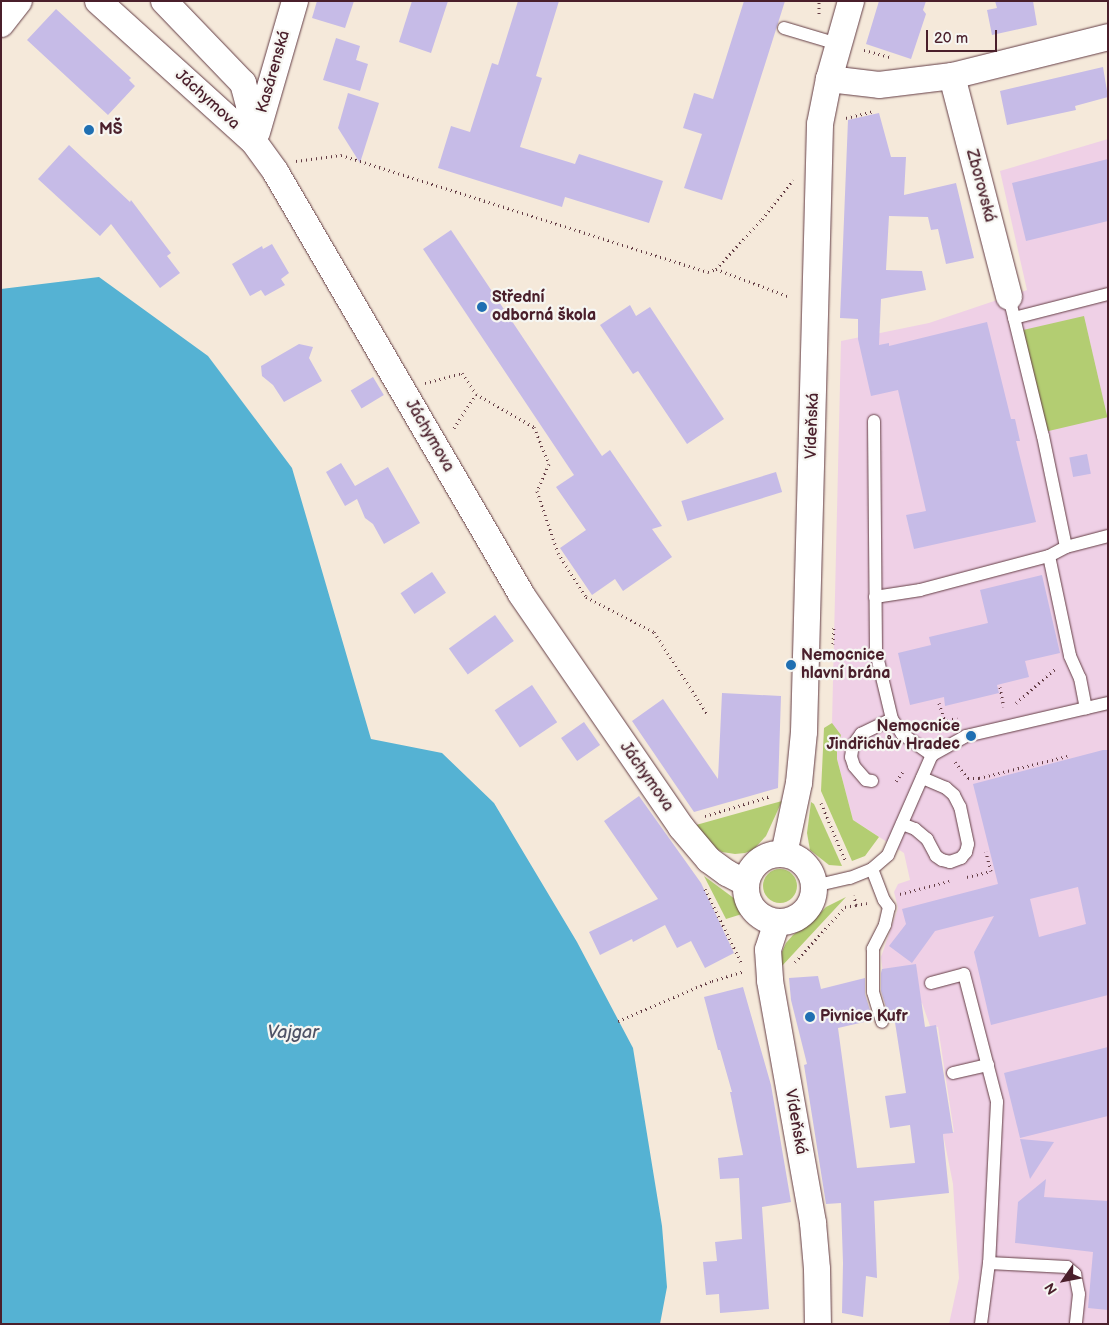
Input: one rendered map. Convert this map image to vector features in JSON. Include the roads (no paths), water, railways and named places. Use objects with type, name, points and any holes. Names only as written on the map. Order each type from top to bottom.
[{"type":"street","points":[[1,24],[19,1]]},
{"type":"street","name":"Jáchymova","points":[[98,1],[254,142],[275,171],[521,594],[681,827],[709,860],[727,873],[746,883]]},
{"type":"street","points":[[164,1],[244,83],[254,142]]},
{"type":"street","name":"Kasárenská","points":[[254,142],[295,1]]},
{"type":"street","name":"Vídeňská","points":[[784,854],[799,783],[804,732],[817,306],[817,175],[820,124],[829,79],[851,1]]},
{"type":"street","points":[[829,79],[879,85],[952,76],[1108,37]]},
{"type":"street","name":"Zborovská","points":[[952,76],[1012,307]]},
{"type":"street","points":[[774,854],[784,854],[795,858],[805,865],[811,875],[814,886],[810,905],[804,912],[796,918],[777,922],[766,919],[750,904],[746,883],[749,873],[759,861],[774,854]]},
{"type":"street","name":"Vídeňská","points":[[777,922],[768,950],[769,974],[813,1222],[818,1269],[818,1324]]},
{"type":"lane","points":[[784,28],[838,44]]},
{"type":"lane","points":[[1066,547],[1043,436],[1012,307],[1108,294]]},
{"type":"lane","points":[[874,420],[876,652],[892,719],[902,734],[932,755]]},
{"type":"lane","points":[[875,597],[920,590],[1049,556],[1066,547],[1108,536]]},
{"type":"lane","points":[[1049,556],[1070,656],[1080,678],[1086,708]]},
{"type":"lane","points":[[814,886],[850,878],[872,869],[888,854],[932,755],[943,748],[966,736],[1108,703]]},
{"type":"lane","points":[[872,781],[866,780],[854,766],[852,757],[853,745],[861,734],[892,719]]},
{"type":"lane","points":[[902,824],[915,829],[927,839],[936,856],[942,860],[950,862],[961,858],[966,852],[968,844],[960,807],[954,795],[946,788],[922,778]]},
{"type":"lane","points":[[872,869],[884,900],[889,907],[885,925],[873,949],[873,992],[882,1022]]},
{"type":"lane","points":[[931,983],[964,974],[998,1102],[989,1263],[981,1324]]},
{"type":"lane","points":[[953,1073],[988,1065]]},
{"type":"lane","points":[[989,1263],[1067,1267],[1075,1274],[1079,1294],[1076,1324]]},
{"type":"water","name":"Vajgar","points":[[99,277],[208,356],[292,468],[371,739],[442,753],[494,803],[577,942],[633,1048],[662,1226],[667,1287],[660,1324],[1,1324],[1,289]]},
{"type":"place","name":"MŠ","points":[[89,130]]},
{"type":"place","name":"Střední odborná škola","points":[[482,307]]},
{"type":"place","name":"Nemocnice hlavní brána","points":[[791,665]]},
{"type":"place","name":"Nemocnice Jindřichův Hradec","points":[[971,736]]},
{"type":"place","name":"Pivnice Kufr","points":[[810,1017]]}]
